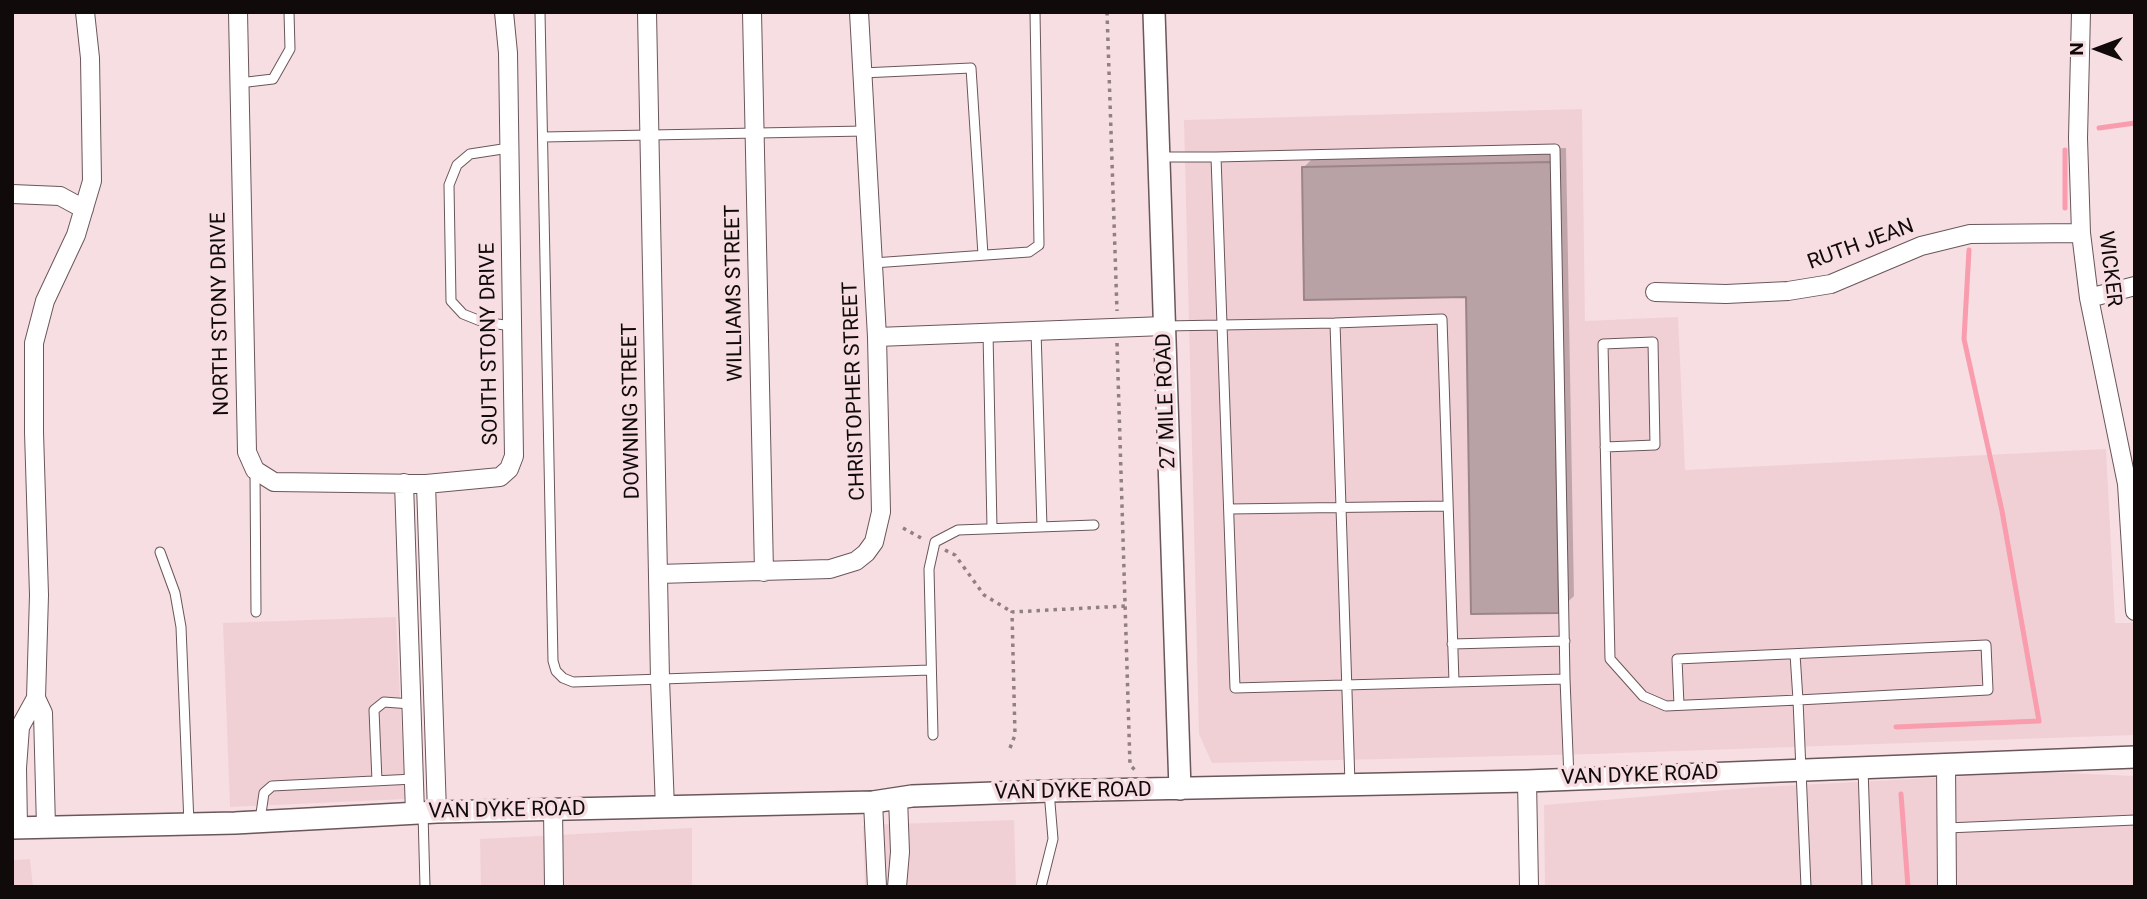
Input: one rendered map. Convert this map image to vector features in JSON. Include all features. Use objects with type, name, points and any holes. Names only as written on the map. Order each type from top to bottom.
[{"type":"street","points":[[46,827],[43,713],[36,698],[39,595],[34,343],[45,302],[76,235],[92,181],[90,58],[85,12]]},
{"type":"street","name":"NORTH STONY DRIVE","points":[[238,12],[247,452],[255,470]]},
{"type":"street","name":"SOUTH STONY DRIVE","points":[[255,470],[274,482],[426,484],[500,477],[509,469],[514,456],[508,53],[503,12]]},
{"type":"street","name":"DOWNING STREET","points":[[647,12],[665,808]]},
{"type":"street","name":"WILLIAMS STREET","points":[[752,12],[764,572]]},
{"type":"street","name":"CHRISTOPHER STREET","points":[[658,574],[830,569],[844,566],[866,553],[874,542],[881,512],[877,337],[860,73],[859,12]]},
{"type":"street","name":"27 MILE ROAD","points":[[1154,12],[1180,789]]},
{"type":"street","name":"WICKER","points":[[2081,12],[2078,138],[2081,233],[2088,298],[2127,484],[2135,611]]},
{"type":"street","points":[[12,194],[60,196],[84,209]]},
{"type":"street","name":"RUTH JEAN","points":[[1655,292],[1726,294],[1788,291],[1831,284],[1921,246],[1970,234],[2081,233]]},
{"type":"street","points":[[2088,298],[2135,286]]},
{"type":"street","points":[[877,337],[1164,326]]},
{"type":"street","points":[[404,483],[414,779],[425,813]]},
{"type":"street","points":[[425,813],[426,484]]},
{"type":"street","points":[[15,828],[20,727],[36,698]]},
{"type":"street","name":"VAN DYKE ROAD","points":[[15,828],[189,824],[553,809],[873,802],[1049,791],[1527,781],[2135,757]]},
{"type":"street","points":[[1946,764],[1947,887]]},
{"type":"street","points":[[1527,781],[1529,887]]},
{"type":"street","points":[[897,887],[900,852],[898,799]]},
{"type":"street","points":[[873,802],[877,887]]},
{"type":"street","points":[[553,809],[554,887]]},
{"type":"lane","points":[[239,83],[273,79],[290,49],[289,12]]},
{"type":"lane","points":[[540,12],[553,661],[556,671],[573,682],[930,670]]},
{"type":"lane","points":[[873,263],[1029,252],[1039,245],[1035,12]]},
{"type":"lane","points":[[860,73],[971,68],[983,255]]},
{"type":"lane","points":[[542,137],[865,131]]},
{"type":"lane","points":[[509,148],[470,154],[457,165],[449,185],[450,250],[451,302],[463,314],[484,322],[512,326]]},
{"type":"lane","points":[[1158,157],[1555,149],[1569,779]]},
{"type":"lane","points":[[1216,157],[1235,688],[1565,679]]},
{"type":"lane","points":[[1164,326],[1442,319],[1454,682]]},
{"type":"lane","points":[[1335,323],[1350,784]]},
{"type":"lane","points":[[1036,331],[1042,527]]},
{"type":"lane","points":[[988,333],[992,528]]},
{"type":"lane","points":[[1605,447],[1655,445],[1653,342],[1603,344],[1605,447],[1610,659],[1643,696],[1666,706],[1988,690],[1986,645],[1677,659],[1679,705]]},
{"type":"lane","name":"NORTH STONY DRIVE","points":[[255,470],[256,612]]},
{"type":"lane","points":[[1228,509],[1448,506]]},
{"type":"lane","points":[[933,735],[929,569],[934,544],[958,530],[1094,525]]},
{"type":"lane","points":[[159,552],[175,593],[181,627],[189,824]]},
{"type":"lane","points":[[1452,644],[1565,641]]},
{"type":"lane","points":[[1795,654],[1806,887]]},
{"type":"lane","points":[[377,780],[374,710],[384,702],[411,704]]},
{"type":"lane","points":[[1863,767],[1867,887]]},
{"type":"lane","points":[[260,821],[264,793],[272,786],[414,779]]},
{"type":"lane","points":[[1041,887],[1053,839],[1049,791]]},
{"type":"lane","points":[[425,813],[425,887]]},
{"type":"lane","points":[[1947,828],[2135,820]]},
{"type":"path","points":[[1107,12],[1117,316]]},
{"type":"path","points":[[1118,342],[1130,765],[1140,772]]},
{"type":"path","points":[[903,528],[955,555],[984,595],[1012,612],[1125,606]]},
{"type":"path","points":[[1010,748],[1015,735],[1012,612]]},
{"type":"shaded area","points":[[1582,109],[1585,321],[1678,317],[1685,470],[2106,449],[2115,623],[2135,623],[2135,735],[1593,754],[1212,763],[1199,734],[1184,120]]},
{"type":"shaded area","points":[[396,617],[405,799],[230,807],[223,623]]},
{"type":"shaded area","points":[[2044,772],[2135,776],[2135,887],[1545,887],[1544,805],[1761,787]]},
{"type":"shaded area","points":[[1014,820],[1016,887],[865,887],[863,825]]},
{"type":"shaded area","points":[[692,828],[692,887],[481,887],[480,839]]},
{"type":"shaded area","points":[[30,859],[33,887],[12,887],[12,860]]},
{"type":"building","points":[[1551,162],[1559,613],[1471,614],[1466,297],[1304,300],[1302,167]]},
{"type":"waterway","points":[[2099,128],[2135,123]]},
{"type":"waterway","points":[[2065,150],[2065,208]]},
{"type":"waterway","points":[[1896,727],[2039,721],[2002,511],[1964,339],[1969,250]]},
{"type":"waterway","points":[[1901,794],[1908,887]]}]
